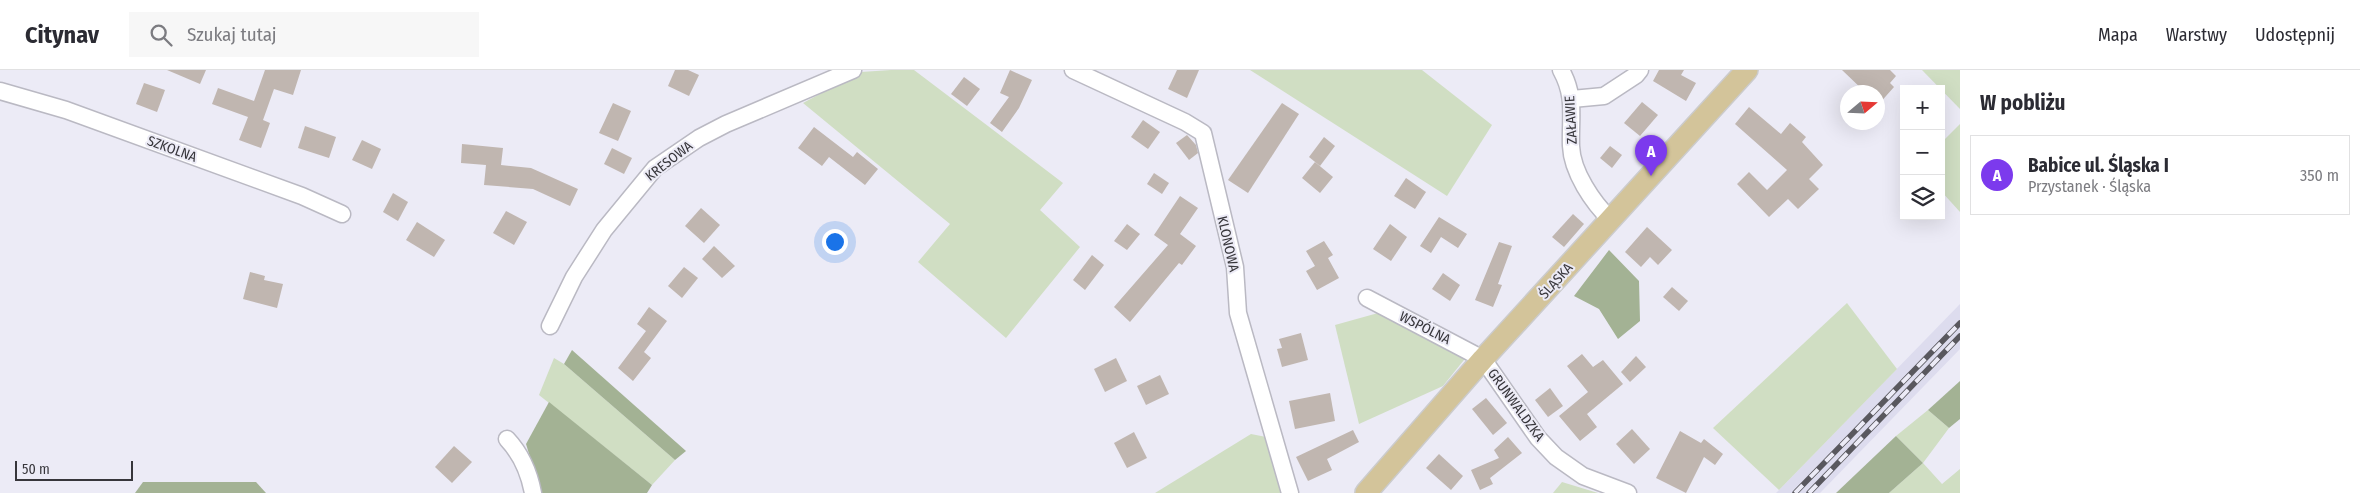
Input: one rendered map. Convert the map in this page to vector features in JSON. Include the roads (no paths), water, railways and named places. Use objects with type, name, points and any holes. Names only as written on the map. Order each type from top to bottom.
[{"type":"main road","name":"ŚLĄSKA","points":[[1366,493],[1483,359],[1746,70]]},
{"type":"street","name":"KRESOWA","points":[[550,326],[574,277],[604,230],[655,168],[672,155],[719,128],[853,70]]},
{"type":"street","name":"KLONOWA","points":[[1074,70],[1185,122],[1203,133],[1234,267],[1238,313],[1290,493]]},
{"type":"street","name":"ZAŁAWIE","points":[[1561,70],[1572,99],[1571,148],[1578,174],[1602,212],[1611,220]]},
{"type":"street","points":[[1572,99],[1604,96],[1636,75],[1640,70]]},
{"type":"street","name":"SZKOLNA","points":[[0,92],[66,110],[302,196],[342,214]]},
{"type":"street","name":"WSPÓLNA","points":[[1367,298],[1483,359]]},
{"type":"street","name":"GRUNWALDZKA","points":[[1483,359],[1538,438],[1556,457],[1583,476],[1628,493]]},
{"type":"street","points":[[507,439],[521,458],[530,475],[533,493]]},
{"type":"railway","points":[[1795,493],[1960,323]]},
{"type":"railway","points":[[1809,493],[1960,336]]},
{"type":"place","name":"Babice ul. Śląska I","points":[[1651,176]]}]
